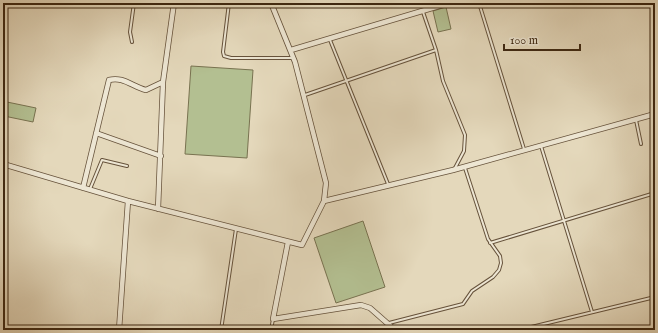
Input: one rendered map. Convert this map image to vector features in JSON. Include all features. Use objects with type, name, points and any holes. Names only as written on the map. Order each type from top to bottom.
[{"type":"street","points":[[3,36],[4,3]]},
{"type":"street","points":[[158,209],[163,82],[174,3]]},
{"type":"street","points":[[3,164],[128,201],[302,245],[324,201],[326,183],[305,95],[294,58],[271,3]]},
{"type":"street","points":[[291,50],[422,11],[437,5],[449,3]]},
{"type":"street","points":[[83,188],[109,80],[113,79],[126,81],[146,90],[163,82]]},
{"type":"street","points":[[324,201],[454,170],[655,114]]},
{"type":"street","points":[[96,133],[161,156]]},
{"type":"street","points":[[119,330],[128,201]]},
{"type":"street","points":[[288,242],[273,319],[361,305],[370,308],[396,330]]},
{"type":"lane","points":[[132,42],[130,32],[134,3]]},
{"type":"lane","points":[[229,3],[223,52],[224,56],[231,58],[294,58]]},
{"type":"lane","points":[[479,3],[525,150]]},
{"type":"lane","points":[[422,11],[436,50],[443,81],[465,135],[464,151],[454,170]]},
{"type":"lane","points":[[330,39],[388,186]]},
{"type":"lane","points":[[305,95],[436,50]]},
{"type":"lane","points":[[636,120],[641,144]]},
{"type":"lane","points":[[541,146],[592,312]]},
{"type":"lane","points":[[89,190],[102,160],[127,166]]},
{"type":"lane","points":[[388,324],[462,304],[472,291],[493,277],[499,270],[501,263],[500,256],[490,243],[464,167]]},
{"type":"lane","points":[[490,243],[655,193]]},
{"type":"lane","points":[[221,330],[236,229]]},
{"type":"lane","points":[[519,330],[655,297]]},
{"type":"lane","points":[[271,330],[273,319]]},
{"type":"green space","points":[[446,7],[451,29],[438,32],[433,11]]},
{"type":"green space","points":[[191,66],[253,70],[247,158],[185,154]]},
{"type":"green space","points":[[7,102],[36,108],[33,122],[4,116]]},
{"type":"green space","points":[[363,221],[385,287],[336,303],[314,238]]}]
